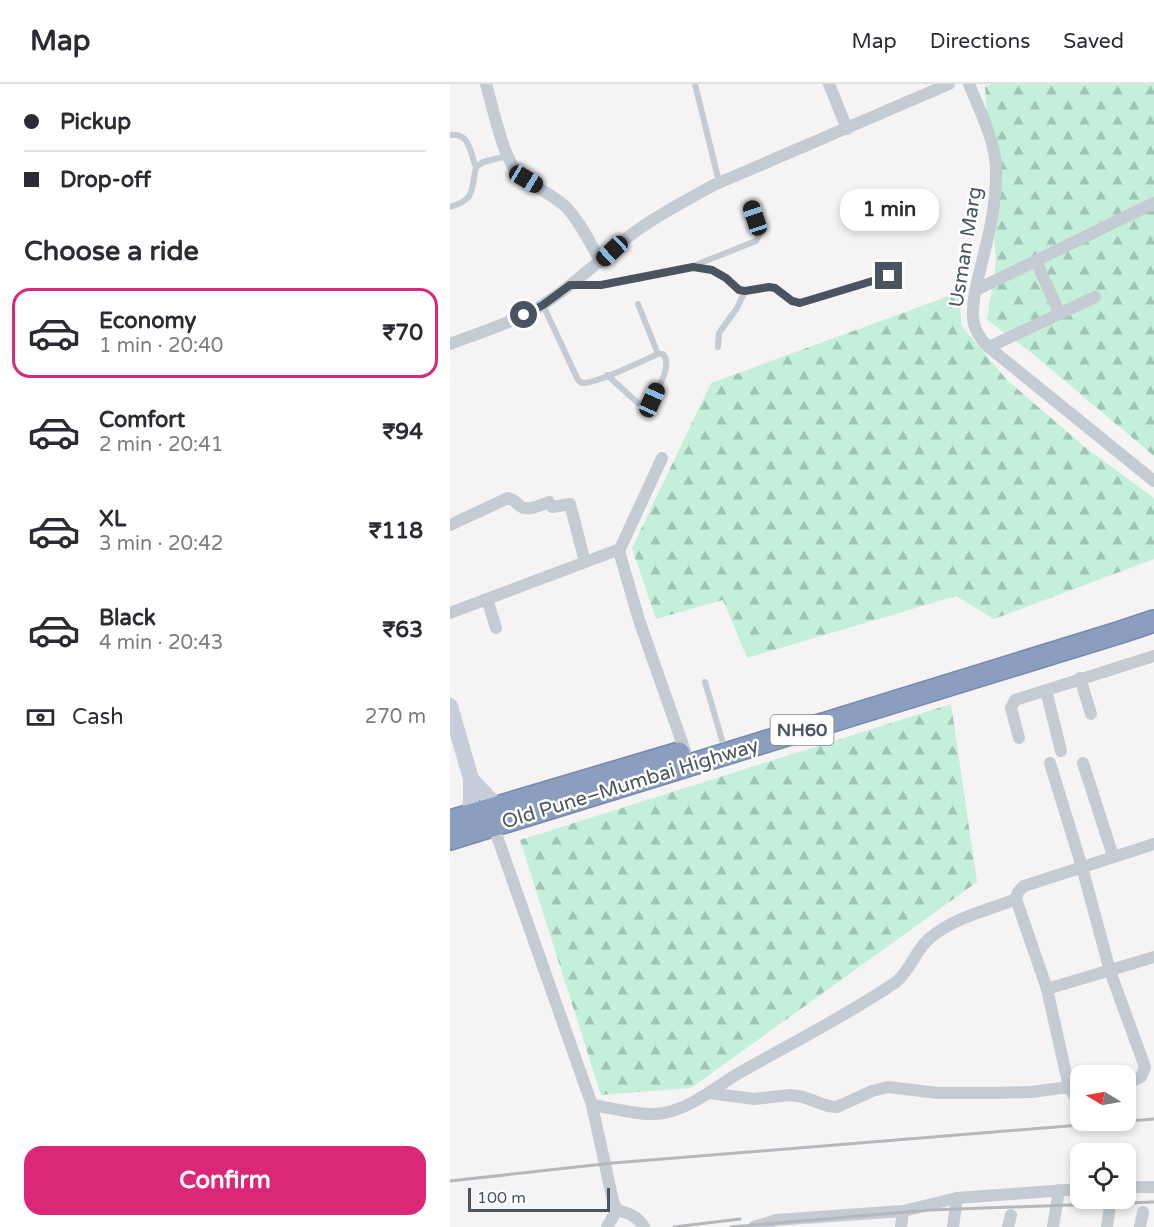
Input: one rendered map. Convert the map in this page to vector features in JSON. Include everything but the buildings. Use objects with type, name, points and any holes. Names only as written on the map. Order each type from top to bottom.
[{"type":"highway","name":"Old Pune–Mumbai Highway","points":[[450,838],[495,816],[685,752],[1154,607]]},
{"type":"highway","name":"Old Pune–Mumbai Highway","points":[[450,821],[471,815],[495,816],[1110,636],[1154,621]]},
{"type":"street","points":[[486,84],[508,155],[515,169],[565,206],[579,223],[601,262]]},
{"type":"street","points":[[829,84],[847,129]]},
{"type":"street","points":[[450,344],[524,315],[543,305],[601,262],[624,241],[684,201],[719,183],[949,84]]},
{"type":"street","name":"Usman Marg","points":[[969,84],[991,136],[996,165],[996,194],[976,290],[973,318],[976,332],[989,347],[1154,481]]},
{"type":"street","points":[[976,290],[1154,203]]},
{"type":"street","points":[[1036,261],[1060,314]]},
{"type":"street","points":[[989,347],[1095,297]]},
{"type":"street","points":[[662,458],[620,549],[623,568],[636,610],[685,752]]},
{"type":"street","points":[[450,525],[508,498],[515,500],[526,509],[549,502],[552,507],[570,504],[585,562]]},
{"type":"street","points":[[450,613],[620,549]]},
{"type":"street","points":[[487,599],[496,628]]},
{"type":"street","points":[[1019,738],[1011,708],[1013,702],[1080,678],[1154,656]]},
{"type":"street","points":[[1080,678],[1091,714]]},
{"type":"street","points":[[1046,690],[1061,751]]},
{"type":"street","points":[[450,706],[471,779],[471,815]]},
{"type":"street","points":[[1050,763],[1082,867],[1110,971],[1145,1067],[1142,1077],[1136,1079]]},
{"type":"street","points":[[1083,763],[1113,856]]},
{"type":"street","points":[[471,779],[495,816],[592,1105],[612,1202],[617,1210],[630,1213],[644,1227]]},
{"type":"street","points":[[709,1093],[754,1099],[803,1096],[828,1106],[837,1107],[872,1090],[888,1087],[938,1093],[993,1094],[1069,1087],[1047,989],[1016,899],[1018,891],[1023,886],[1154,844]]},
{"type":"street","points":[[592,1105],[653,1114],[667,1112],[709,1093],[737,1074],[896,982],[906,974],[921,947],[949,925],[1016,899]]},
{"type":"street","points":[[1047,989],[1154,957]]},
{"type":"street","points":[[1136,1187],[1154,1187]]},
{"type":"street","points":[[754,1227],[776,1220],[903,1211],[957,1198],[1070,1189]]},
{"type":"street","points":[[1053,1227],[1059,1190]]},
{"type":"street","points":[[953,1227],[957,1198]]},
{"type":"street","points":[[1107,1227],[1109,1209]]},
{"type":"street","points":[[607,1227],[609,1220],[617,1210]]},
{"type":"street","points":[[901,1227],[903,1211]]},
{"type":"street","points":[[1140,1227],[1143,1212]]},
{"type":"lane","points":[[695,84],[719,183]]},
{"type":"lane","points":[[450,135],[461,135],[466,138],[476,167],[470,197],[464,203],[450,207]]},
{"type":"lane","points":[[476,167],[483,162],[508,155]]},
{"type":"lane","points":[[570,285],[601,285],[689,267],[756,241],[760,232],[751,203]]},
{"type":"lane","points":[[689,267],[712,270],[726,278],[735,287],[745,291],[775,288],[792,301],[806,302],[889,276]]},
{"type":"lane","points":[[718,347],[718,333],[737,308],[745,291]]},
{"type":"lane","points":[[638,304],[658,354]]},
{"type":"lane","points":[[543,305],[578,380],[582,383],[588,383],[607,375],[658,354],[663,354],[666,358],[667,366],[648,404],[638,403],[607,375]]},
{"type":"lane","points":[[705,682],[722,740]]},
{"type":"green space","points":[[991,84],[1154,84],[1154,456],[1033,354],[987,320],[996,262],[985,87]]},
{"type":"green space","points":[[960,292],[961,325],[1006,379],[1086,448],[1154,498],[1154,559],[994,619],[956,596],[747,658],[723,600],[656,619],[632,548],[711,383]]},
{"type":"green space","points":[[951,704],[977,882],[691,1088],[601,1095],[520,840]]},
{"type":"railway","points":[[450,1181],[613,1163],[1154,1119]]},
{"type":"railway","points":[[731,1227],[930,1210],[1154,1202]]},
{"type":"railway","points":[[674,1227],[740,1219]]},
{"type":"route","points":[[524,315],[543,305],[570,285],[601,285],[693,267],[712,270],[726,278],[739,290],[775,288],[792,301],[800,303],[889,276]]}]
